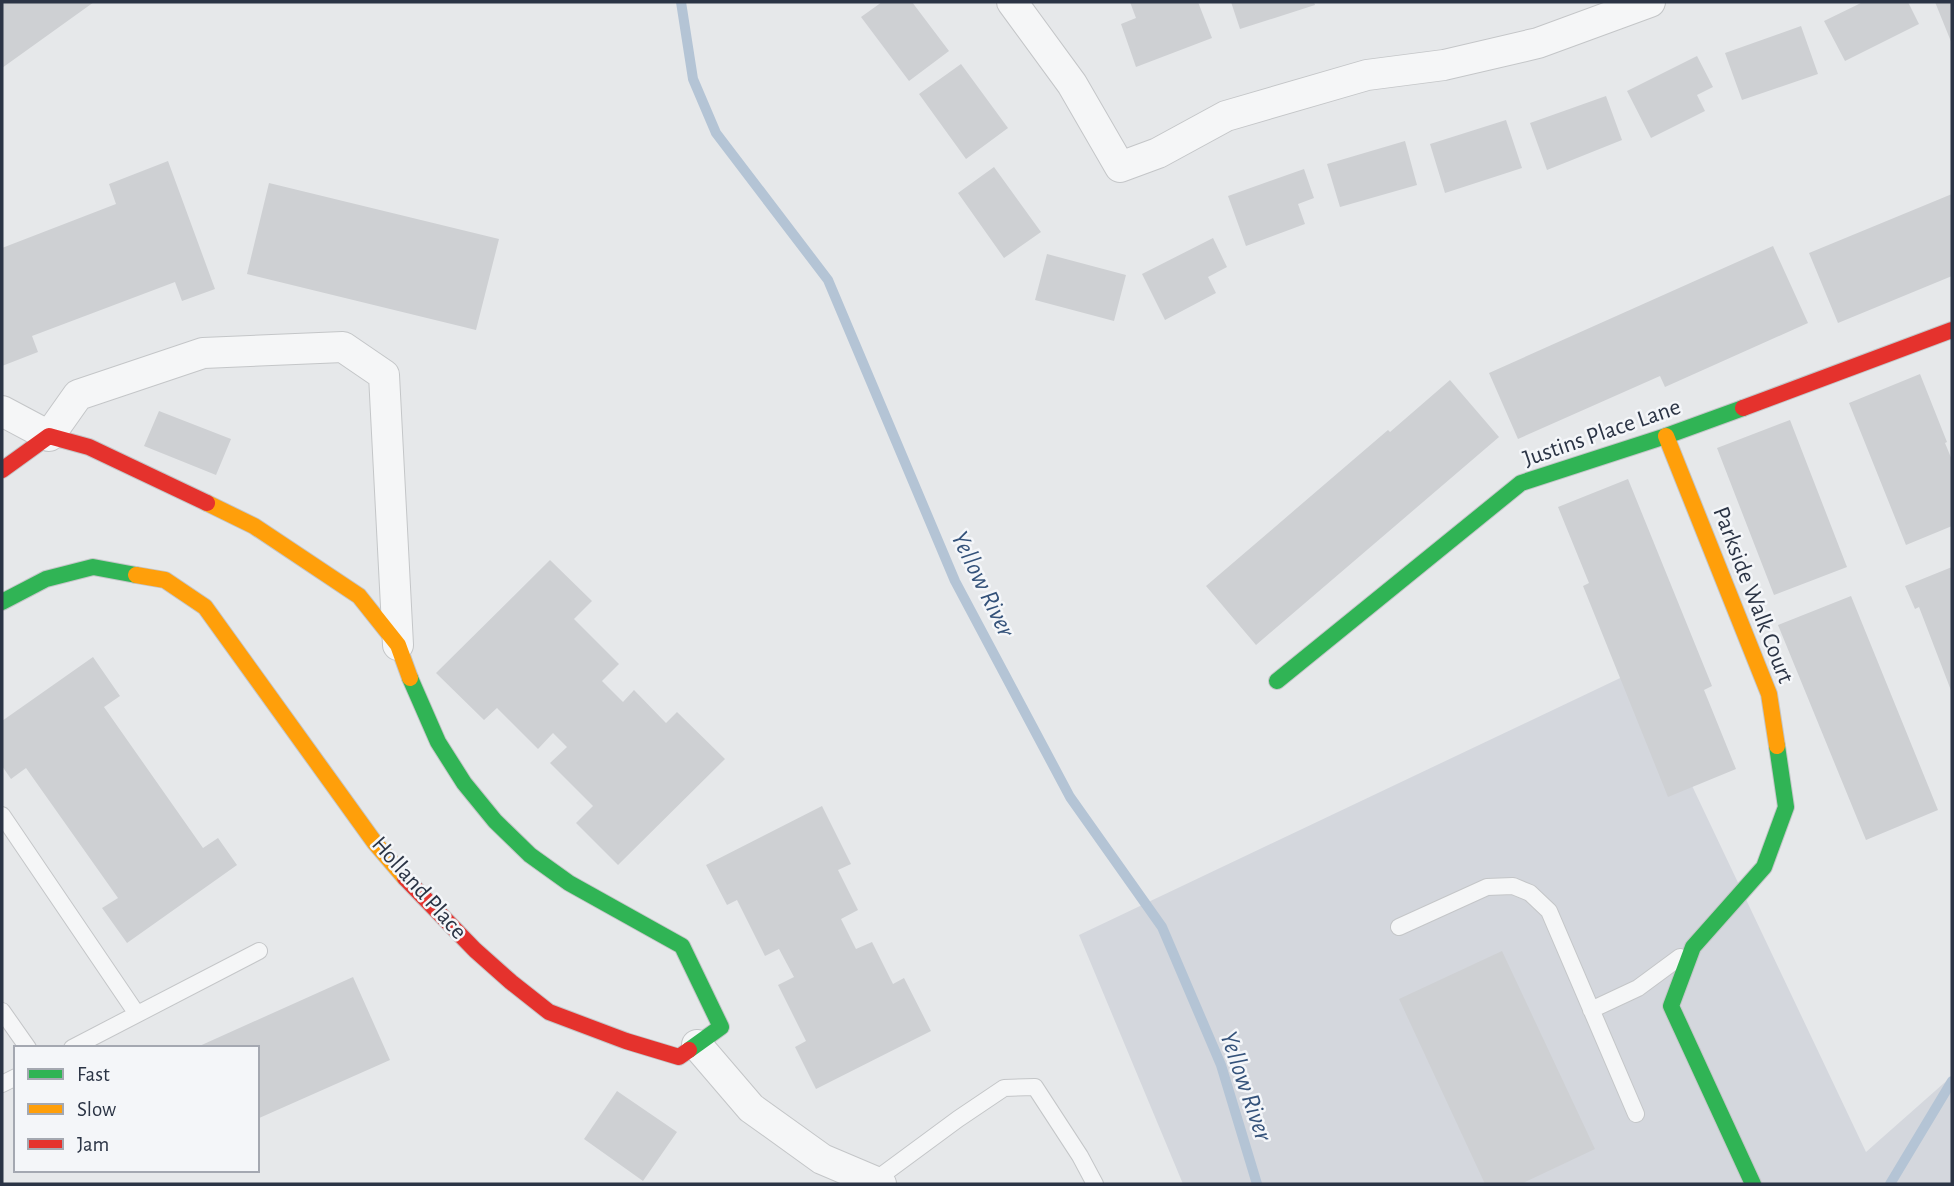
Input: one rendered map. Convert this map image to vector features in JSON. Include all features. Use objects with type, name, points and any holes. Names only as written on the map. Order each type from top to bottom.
[{"type":"street","points":[[1013,2],[1072,85],[1120,167],[1157,153],[1226,116],[1367,75],[1444,65],[1538,43],[1650,2]]},
{"type":"street","name":"Justins Place Lane","points":[[1277,681],[1521,483],[1666,436],[1952,331]]},
{"type":"street","points":[[2,470],[50,436],[78,395],[203,353],[343,346],[384,375],[398,645],[438,742],[464,783],[495,821],[530,855],[569,883],[682,946],[721,1027],[696,1045],[751,1108],[822,1159],[878,1183]]},
{"type":"street","points":[[2,411],[50,436],[89,447],[146,472],[254,526],[359,596],[398,645]]},
{"type":"street","name":"Parkside Walk Court","points":[[1666,436],[1769,694],[1786,807],[1764,867],[1693,947],[1671,1006],[1753,1184]]},
{"type":"street","name":"Holland Place","points":[[2,602],[46,579],[93,567],[165,580],[205,607],[375,843],[465,940],[511,982],[549,1012],[626,1041],[679,1057],[696,1045]]},
{"type":"lane","points":[[2,815],[137,1014]]},
{"type":"lane","points":[[1399,927],[1488,887],[1513,886],[1530,893],[1549,911],[1636,1114]]},
{"type":"lane","points":[[1591,1010],[1637,988],[1693,947]]},
{"type":"lane","points":[[76,1046],[259,951]]},
{"type":"lane","points":[[2,1011],[26,1046]]},
{"type":"lane","points":[[878,1183],[958,1119],[1004,1088],[1035,1087],[1095,1184]]},
{"type":"shaded area","points":[[1637,670],[1866,1152],[1952,1076],[1952,1184],[1183,1184],[1079,935]]},
{"type":"building","points":[[2,2],[94,2],[2,68]]},
{"type":"building","points":[[882,2],[912,2],[949,51],[909,81],[861,17]]},
{"type":"building","points":[[1130,2],[1198,2],[1212,38],[1136,67],[1121,24],[1136,18]]},
{"type":"building","points":[[1231,2],[1314,2],[1315,5],[1240,29]]},
{"type":"building","points":[[1863,2],[1908,2],[1919,24],[1845,61],[1824,21]]},
{"type":"building","points":[[1935,2],[1952,2],[1952,44]]},
{"type":"building","points":[[1801,26],[1818,74],[1742,100],[1725,53]]},
{"type":"building","points":[[1697,56],[1713,87],[1697,95],[1705,111],[1651,138],[1627,91]]},
{"type":"building","points":[[961,64],[1008,128],[966,159],[919,94]]},
{"type":"building","points":[[1606,96],[1622,140],[1547,170],[1530,123]]},
{"type":"building","points":[[1506,120],[1522,168],[1445,193],[1430,144]]},
{"type":"building","points":[[1405,141],[1417,185],[1340,207],[1327,164]]},
{"type":"building","points":[[168,161],[215,289],[182,301],[175,282],[32,336],[38,352],[2,366],[2,248],[116,204],[109,184]]},
{"type":"building","points":[[994,167],[1041,232],[1004,258],[958,193]]},
{"type":"building","points":[[1304,169],[1314,198],[1298,204],[1305,224],[1246,246],[1228,196]]},
{"type":"building","points":[[269,183],[499,239],[476,330],[247,274]]},
{"type":"building","points":[[1952,194],[1952,276],[1838,323],[1809,253]]},
{"type":"building","points":[[1213,238],[1227,267],[1208,277],[1216,293],[1165,320],[1142,274]]},
{"type":"building","points":[[1773,246],[1808,323],[1665,387],[1660,376],[1518,439],[1489,373]]},
{"type":"building","points":[[1047,254],[1126,275],[1114,321],[1035,300]]},
{"type":"building","points":[[1920,374],[1952,460],[1952,526],[1906,545],[1849,403]]},
{"type":"building","points":[[1450,380],[1499,437],[1256,645],[1206,586]]},
{"type":"building","points":[[159,411],[231,439],[216,475],[144,446]]},
{"type":"building","points":[[1790,420],[1847,567],[1774,595],[1717,448]]},
{"type":"building","points":[[1628,479],[1712,686],[1704,690],[1736,769],[1668,797],[1583,586],[1589,583],[1558,507]]},
{"type":"building","points":[[550,560],[592,601],[574,619],[619,664],[602,681],[623,702],[634,690],[666,723],[677,712],[725,759],[618,865],[576,823],[593,806],[550,763],[567,747],[553,733],[538,749],[497,708],[484,720],[436,673]]},
{"type":"building","points":[[1952,567],[1952,693],[1919,607],[1915,609],[1905,586]]},
{"type":"building","points":[[1851,596],[1938,810],[1866,840],[1778,625]]},
{"type":"building","points":[[93,657],[120,696],[104,707],[203,848],[218,838],[237,865],[127,943],[102,908],[118,898],[26,768],[11,779],[2,766],[2,721]]},
{"type":"building","points":[[822,806],[851,864],[838,870],[858,910],[841,919],[856,949],[872,942],[893,984],[904,978],[931,1031],[816,1089],[795,1047],[806,1041],[778,985],[794,977],[779,949],[765,956],[737,900],[727,905],[706,865]]},
{"type":"building","points":[[1502,951],[1595,1149],[1521,1184],[1485,1184],[1399,999]]},
{"type":"building","points":[[353,977],[390,1060],[259,1118],[259,1046],[199,1046]]},
{"type":"building","points":[[617,1091],[677,1132],[643,1181],[584,1139]]},
{"type":"waterway","name":"Yellow River","points":[[681,2],[693,79],[716,133],[828,280],[955,581],[1070,797],[1162,927],[1221,1065],[1257,1184]]},
{"type":"waterway","points":[[1890,1184],[1952,1081]]},
{"type":"traffic: fast","points":[[1277,681],[1521,483],[1743,408]]},
{"type":"traffic: fast","points":[[2,602],[46,579],[93,567],[136,575]]},
{"type":"traffic: fast","points":[[410,678],[438,742],[464,783],[495,821],[530,855],[569,883],[682,946],[721,1027],[689,1050]]},
{"type":"traffic: fast","points":[[1753,1184],[1671,1006],[1693,947],[1764,867],[1786,807],[1777,746]]},
{"type":"traffic: slow","points":[[1666,436],[1769,694],[1777,746]]},
{"type":"traffic: slow","points":[[207,503],[254,526],[359,596],[398,645],[410,678]]},
{"type":"traffic: slow","points":[[136,575],[165,580],[205,607],[375,843],[405,878]]},
{"type":"traffic: jam","points":[[1743,408],[1952,330]]},
{"type":"traffic: jam","points":[[2,470],[49,436],[89,447],[207,503]]},
{"type":"traffic: jam","points":[[405,878],[475,950],[549,1012],[626,1041],[679,1057],[689,1050]]}]
